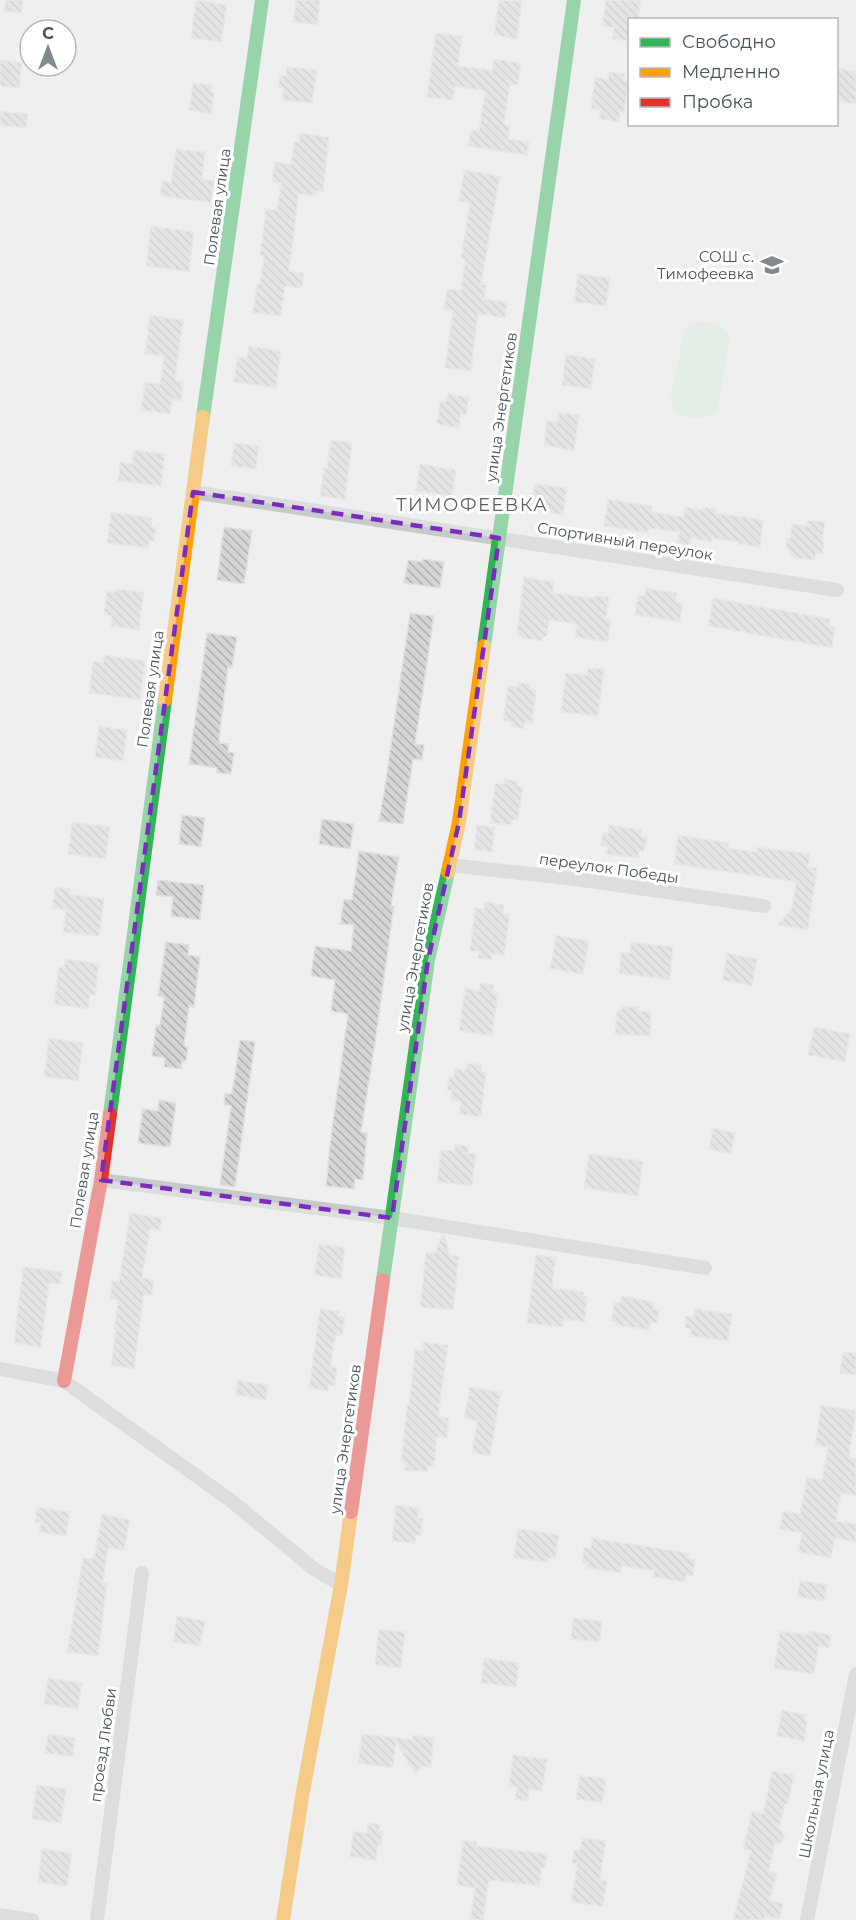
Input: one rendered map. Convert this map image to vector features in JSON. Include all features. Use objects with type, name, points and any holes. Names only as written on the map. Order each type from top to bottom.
[{"type":"street","name":"Полевая улица","points":[[64,1381],[101,1180],[262,0]]},
{"type":"street","name":"улица Энергетиков","points":[[283,1920],[303,1791],[341,1584],[428,960],[459,822],[574,0]]},
{"type":"street","name":"Спортивный переулок","points":[[194,492],[837,590]]},
{"type":"street","name":"переулок Победы","points":[[449,865],[576,879],[764,906]]},
{"type":"street","points":[[101,1180],[392,1218],[705,1268]]},
{"type":"street","points":[[0,1369],[64,1381],[234,1503],[314,1569],[341,1584]]},
{"type":"street","name":"проезд Любви","points":[[97,1920],[142,1574]]},
{"type":"street","name":"Школьная улица","points":[[807,1920],[856,1674]]},
{"type":"street","points":[[0,1915],[32,1920]]},
{"type":"highlighted area","points":[[193,492],[499,538],[459,822],[428,960],[392,1218],[101,1180]]},
{"type":"green space","points":[[696,322],[721,327],[730,339],[718,410],[703,418],[684,416],[673,411],[671,396],[684,334],[688,325]]},
{"type":"building","points":[[6,0],[23,0],[21,13],[4,11]]},
{"type":"building","points":[[196,0],[227,5],[221,42],[191,38]]},
{"type":"building","points":[[296,0],[320,0],[317,25],[293,22]]},
{"type":"building","points":[[499,0],[522,1],[517,39],[494,35]]},
{"type":"building","points":[[606,0],[641,0],[638,18],[628,18],[628,41],[612,39],[614,28],[602,26]]},
{"type":"building","points":[[436,33],[462,36],[458,66],[492,70],[494,59],[521,63],[518,85],[510,84],[504,124],[510,125],[508,139],[529,142],[527,155],[468,146],[471,130],[479,131],[485,91],[455,86],[453,100],[427,97]]},
{"type":"building","points":[[0,60],[18,62],[19,88],[0,86]]},
{"type":"building","points":[[287,67],[317,70],[312,103],[282,100],[284,88],[278,87],[280,75],[286,76]]},
{"type":"building","points":[[838,68],[856,72],[856,104],[838,101]]},
{"type":"building","points":[[609,72],[625,74],[624,81],[628,82],[624,113],[620,112],[619,122],[599,119],[601,110],[591,108],[595,77],[608,79]]},
{"type":"building","points":[[193,83],[212,85],[211,92],[214,93],[211,114],[189,110]]},
{"type":"building","points":[[0,111],[28,114],[26,128],[0,125]]},
{"type":"building","points":[[300,133],[329,137],[323,192],[316,191],[316,196],[299,194],[289,271],[304,273],[302,288],[285,286],[281,316],[253,313],[264,256],[260,255],[266,209],[277,210],[281,183],[272,182],[275,162],[291,164],[294,142],[299,142]]},
{"type":"building","points":[[176,149],[205,152],[202,179],[214,181],[211,203],[160,196],[162,181],[171,183]]},
{"type":"building","points":[[464,170],[500,176],[481,284],[486,285],[484,299],[507,302],[505,318],[478,314],[471,371],[445,368],[453,311],[444,309],[447,289],[461,290],[465,259],[461,258],[470,203],[459,201]]},
{"type":"building","points":[[151,226],[194,232],[189,272],[146,266]]},
{"type":"building","points":[[578,274],[610,278],[606,306],[574,302]]},
{"type":"building","points":[[150,315],[183,320],[175,380],[183,381],[181,401],[172,399],[170,414],[141,410],[145,382],[160,384],[164,356],[145,354]]},
{"type":"building","points":[[249,346],[281,351],[276,388],[234,382],[237,357],[247,358]]},
{"type":"building","points":[[566,354],[595,359],[591,389],[562,385]]},
{"type":"building","points":[[447,394],[469,397],[466,415],[461,414],[459,428],[437,424],[440,401],[446,402]]},
{"type":"building","points":[[559,412],[579,415],[574,451],[544,445],[547,421],[558,422]]},
{"type":"building","points":[[331,440],[352,443],[345,500],[320,496]]},
{"type":"building","points":[[234,443],[259,446],[256,469],[231,466]]},
{"type":"building","points":[[134,450],[165,454],[161,486],[118,481],[120,462],[132,464]]},
{"type":"building","points":[[420,464],[456,470],[452,496],[416,491]]},
{"type":"building","points":[[535,484],[567,488],[563,515],[531,510]]},
{"type":"building","points":[[608,499],[652,506],[651,512],[684,517],[685,507],[703,510],[703,507],[716,509],[716,513],[763,520],[760,548],[712,538],[711,542],[691,538],[690,545],[678,543],[679,532],[648,528],[648,533],[604,526]]},
{"type":"building","points":[[111,512],[152,518],[151,527],[156,527],[154,541],[149,541],[148,548],[107,543]]},
{"type":"building","points":[[808,520],[825,522],[822,554],[816,553],[815,560],[794,558],[786,548],[792,524],[807,526]]},
{"type":"building","points":[[224,527],[252,531],[244,584],[217,580]]},
{"type":"building","points":[[423,559],[444,562],[440,588],[404,583],[408,560],[422,562]]},
{"type":"building","points":[[524,577],[554,582],[553,593],[594,598],[595,596],[609,597],[606,619],[611,620],[608,642],[575,637],[577,624],[549,620],[547,635],[541,641],[522,638],[517,633]]},
{"type":"building","points":[[646,588],[677,593],[676,602],[683,603],[680,622],[635,615],[638,595],[644,596]]},
{"type":"building","points":[[116,589],[144,592],[139,630],[111,626],[112,616],[104,614],[107,591],[115,592]]},
{"type":"building","points":[[713,598],[830,619],[829,626],[835,627],[832,648],[708,626]]},
{"type":"building","points":[[410,613],[434,616],[415,744],[424,745],[422,760],[413,759],[403,824],[379,821]]},
{"type":"building","points":[[207,633],[237,637],[232,668],[228,667],[219,740],[220,743],[229,744],[228,752],[234,753],[231,774],[217,773],[217,768],[189,764]]},
{"type":"building","points":[[104,655],[145,661],[140,700],[89,693],[93,661],[103,663]]},
{"type":"building","points":[[588,668],[604,669],[598,716],[561,712],[566,673],[587,675]]},
{"type":"building","points":[[518,683],[530,684],[529,689],[536,690],[532,724],[524,723],[524,729],[511,727],[512,722],[503,721],[508,686],[517,687]]},
{"type":"building","points":[[99,726],[127,730],[123,761],[95,757]]},
{"type":"building","points":[[505,779],[518,781],[517,786],[523,787],[518,820],[512,820],[511,825],[490,823],[495,783],[504,784]]},
{"type":"building","points":[[182,815],[205,818],[201,847],[179,844]]},
{"type":"building","points":[[322,819],[354,824],[350,849],[319,844]]},
{"type":"building","points":[[72,822],[110,827],[106,859],[68,854]]},
{"type":"building","points":[[477,825],[495,827],[492,852],[474,850]]},
{"type":"building","points":[[609,825],[642,830],[641,836],[647,837],[644,851],[639,851],[638,858],[606,854],[608,846],[601,845],[603,832],[608,833]]},
{"type":"building","points":[[678,835],[729,843],[728,848],[756,852],[757,847],[810,854],[808,867],[817,868],[808,930],[778,925],[792,908],[796,882],[674,864]]},
{"type":"building","points":[[359,851],[399,857],[361,1132],[367,1133],[363,1180],[355,1179],[354,1189],[326,1186],[348,1014],[331,1011],[335,980],[311,976],[315,946],[351,951],[354,925],[340,924],[344,899],[352,900]]},
{"type":"building","points":[[158,880],[204,885],[200,920],[171,916],[173,897],[156,895]]},
{"type":"building","points":[[55,887],[70,889],[69,894],[104,899],[99,936],[63,932],[66,910],[52,908]]},
{"type":"building","points":[[485,902],[504,905],[503,913],[510,914],[504,956],[492,954],[492,960],[478,958],[479,952],[470,951],[475,908],[484,909]]},
{"type":"building","points":[[556,935],[589,941],[583,974],[550,969]]},
{"type":"building","points":[[166,942],[189,945],[188,955],[200,957],[194,1007],[189,1006],[184,1046],[188,1047],[186,1061],[182,1061],[181,1069],[164,1067],[165,1058],[152,1056],[156,1025],[160,1026],[164,997],[158,996]]},
{"type":"building","points":[[631,942],[673,947],[670,980],[619,973],[621,952],[629,953]]},
{"type":"building","points":[[727,953],[757,959],[752,986],[723,980]]},
{"type":"building","points":[[65,959],[99,964],[95,995],[90,995],[88,1009],[54,1004],[59,967],[64,967]]},
{"type":"building","points":[[480,983],[494,985],[493,993],[498,994],[492,1036],[459,1031],[465,988],[479,991]]},
{"type":"building","points":[[622,1006],[639,1007],[638,1011],[651,1012],[650,1036],[615,1034],[617,1010],[621,1010]]},
{"type":"building","points":[[814,1027],[850,1034],[845,1062],[808,1055]]},
{"type":"building","points":[[49,1038],[83,1043],[78,1081],[44,1077]]},
{"type":"building","points":[[240,1040],[255,1042],[235,1187],[220,1185],[231,1106],[224,1105],[225,1093],[232,1094]]},
{"type":"building","points":[[467,1063],[482,1065],[481,1072],[486,1073],[481,1117],[459,1114],[461,1102],[451,1100],[452,1091],[447,1090],[449,1077],[454,1077],[455,1069],[466,1070]]},
{"type":"building","points":[[159,1100],[176,1103],[170,1147],[138,1143],[143,1109],[158,1111]]},
{"type":"building","points":[[713,1128],[735,1133],[731,1154],[709,1149]]},
{"type":"building","points":[[455,1145],[469,1146],[468,1153],[476,1154],[472,1186],[437,1182],[441,1150],[454,1151]]},
{"type":"building","points":[[589,1154],[643,1161],[638,1196],[584,1188]]},
{"type":"building","points":[[130,1213],[162,1218],[160,1230],[150,1229],[142,1278],[154,1280],[152,1295],[144,1294],[134,1369],[111,1365],[118,1300],[110,1299],[112,1281],[119,1282]]},
{"type":"building","points":[[442,1235],[445,1236],[450,1255],[459,1256],[453,1310],[420,1307],[426,1252],[435,1253]]},
{"type":"building","points":[[319,1244],[345,1247],[341,1279],[314,1275]]},
{"type":"building","points":[[536,1255],[556,1257],[552,1288],[584,1292],[583,1295],[587,1296],[585,1322],[564,1319],[562,1327],[527,1323]]},
{"type":"building","points":[[23,1267],[62,1272],[60,1284],[49,1283],[41,1347],[14,1343]]},
{"type":"building","points":[[621,1296],[654,1302],[653,1309],[659,1310],[657,1323],[651,1322],[649,1330],[616,1325],[617,1322],[611,1321],[614,1302],[620,1303]]},
{"type":"building","points":[[320,1309],[339,1311],[338,1316],[345,1317],[342,1336],[336,1335],[334,1341],[331,1367],[337,1367],[335,1386],[329,1385],[328,1391],[309,1388]]},
{"type":"building","points":[[695,1309],[732,1314],[728,1341],[690,1336],[691,1329],[685,1328],[686,1316],[694,1317]]},
{"type":"building","points":[[423,1342],[448,1345],[438,1417],[449,1418],[447,1438],[437,1437],[434,1466],[428,1466],[427,1472],[405,1470],[406,1463],[401,1463],[415,1350],[423,1351]]},
{"type":"building","points":[[843,1352],[856,1353],[856,1375],[840,1373]]},
{"type":"building","points":[[238,1380],[268,1385],[266,1400],[236,1395]]},
{"type":"building","points":[[470,1387],[501,1392],[490,1456],[472,1453],[477,1421],[464,1419]]},
{"type":"building","points":[[821,1405],[856,1411],[849,1457],[856,1459],[856,1496],[841,1493],[836,1521],[856,1524],[856,1542],[835,1538],[831,1558],[798,1552],[802,1533],[780,1529],[783,1511],[800,1514],[807,1477],[822,1480],[828,1447],[815,1445]]},
{"type":"building","points":[[396,1505],[419,1508],[418,1518],[423,1518],[421,1536],[416,1535],[415,1543],[392,1541]]},
{"type":"building","points":[[37,1507],[70,1512],[66,1536],[39,1532],[41,1523],[35,1523]]},
{"type":"building","points":[[102,1514],[130,1520],[124,1550],[108,1548],[103,1583],[107,1583],[98,1656],[67,1652],[83,1558],[94,1559]]},
{"type":"building","points":[[518,1529],[559,1535],[555,1559],[548,1558],[548,1562],[514,1558]]},
{"type":"building","points":[[592,1538],[689,1553],[688,1558],[695,1559],[693,1576],[686,1575],[685,1582],[653,1577],[654,1571],[622,1566],[621,1573],[587,1568],[588,1563],[582,1563],[584,1547],[591,1548]]},
{"type":"building","points":[[800,1580],[827,1585],[824,1601],[797,1597]]},
{"type":"building","points":[[177,1616],[205,1621],[200,1646],[173,1642]]},
{"type":"building","points":[[573,1618],[602,1621],[600,1642],[571,1639]]},
{"type":"building","points":[[379,1629],[405,1632],[401,1668],[375,1665]]},
{"type":"building","points":[[780,1631],[808,1635],[809,1631],[831,1635],[829,1648],[819,1646],[814,1674],[774,1668]]},
{"type":"building","points":[[484,1658],[519,1663],[516,1687],[481,1683]]},
{"type":"building","points":[[48,1678],[82,1683],[78,1709],[44,1704]]},
{"type":"building","points":[[782,1710],[806,1715],[804,1741],[777,1736]]},
{"type":"building","points":[[48,1734],[75,1738],[73,1757],[45,1753]]},
{"type":"building","points":[[362,1734],[413,1740],[413,1735],[434,1738],[431,1768],[422,1766],[415,1774],[396,1742],[393,1768],[358,1763]]},
{"type":"building","points":[[513,1755],[547,1759],[542,1791],[529,1789],[528,1801],[515,1799],[517,1787],[509,1786]]},
{"type":"building","points":[[772,1771],[794,1775],[788,1804],[785,1804],[779,1828],[784,1832],[784,1838],[781,1843],[775,1844],[769,1871],[777,1873],[770,1900],[783,1903],[779,1919],[765,1916],[764,1920],[733,1920],[751,1851],[743,1849],[752,1811],[763,1814]]},
{"type":"building","points":[[580,1775],[606,1779],[602,1803],[576,1799]]},
{"type":"building","points":[[37,1785],[66,1789],[61,1823],[32,1819]]},
{"type":"building","points":[[368,1823],[380,1824],[379,1831],[383,1831],[376,1860],[350,1857],[353,1831],[367,1833]]},
{"type":"building","points":[[582,1838],[606,1841],[600,1880],[607,1881],[603,1907],[571,1902],[577,1864],[572,1863],[574,1850],[580,1851]]},
{"type":"building","points":[[463,1841],[477,1842],[476,1846],[547,1854],[539,1886],[489,1880],[483,1920],[470,1920],[475,1888],[457,1885]]},
{"type":"building","points":[[42,1849],[72,1853],[67,1886],[38,1882]]},
{"type":"traffic: fast","points":[[203,417],[262,0]]},
{"type":"traffic: fast","points":[[484,646],[574,0]]},
{"type":"traffic: fast","points":[[110,1114],[165,700]]},
{"type":"traffic: fast","points":[[383,1280],[428,960],[448,872]]},
{"type":"traffic: slow","points":[[165,700],[203,417]]},
{"type":"traffic: slow","points":[[448,872],[459,822],[484,646]]},
{"type":"traffic: slow","points":[[283,1920],[303,1791],[341,1585],[351,1512]]},
{"type":"traffic: jam","points":[[64,1381],[101,1180],[110,1114]]},
{"type":"traffic: jam","points":[[351,1512],[383,1280]]},
{"type":"place","name":"СОШ с. Тимофеевка","points":[[772,265]]},
{"type":"district","name":"ТИМОФЕЕВКА","points":[[472,505]]}]
